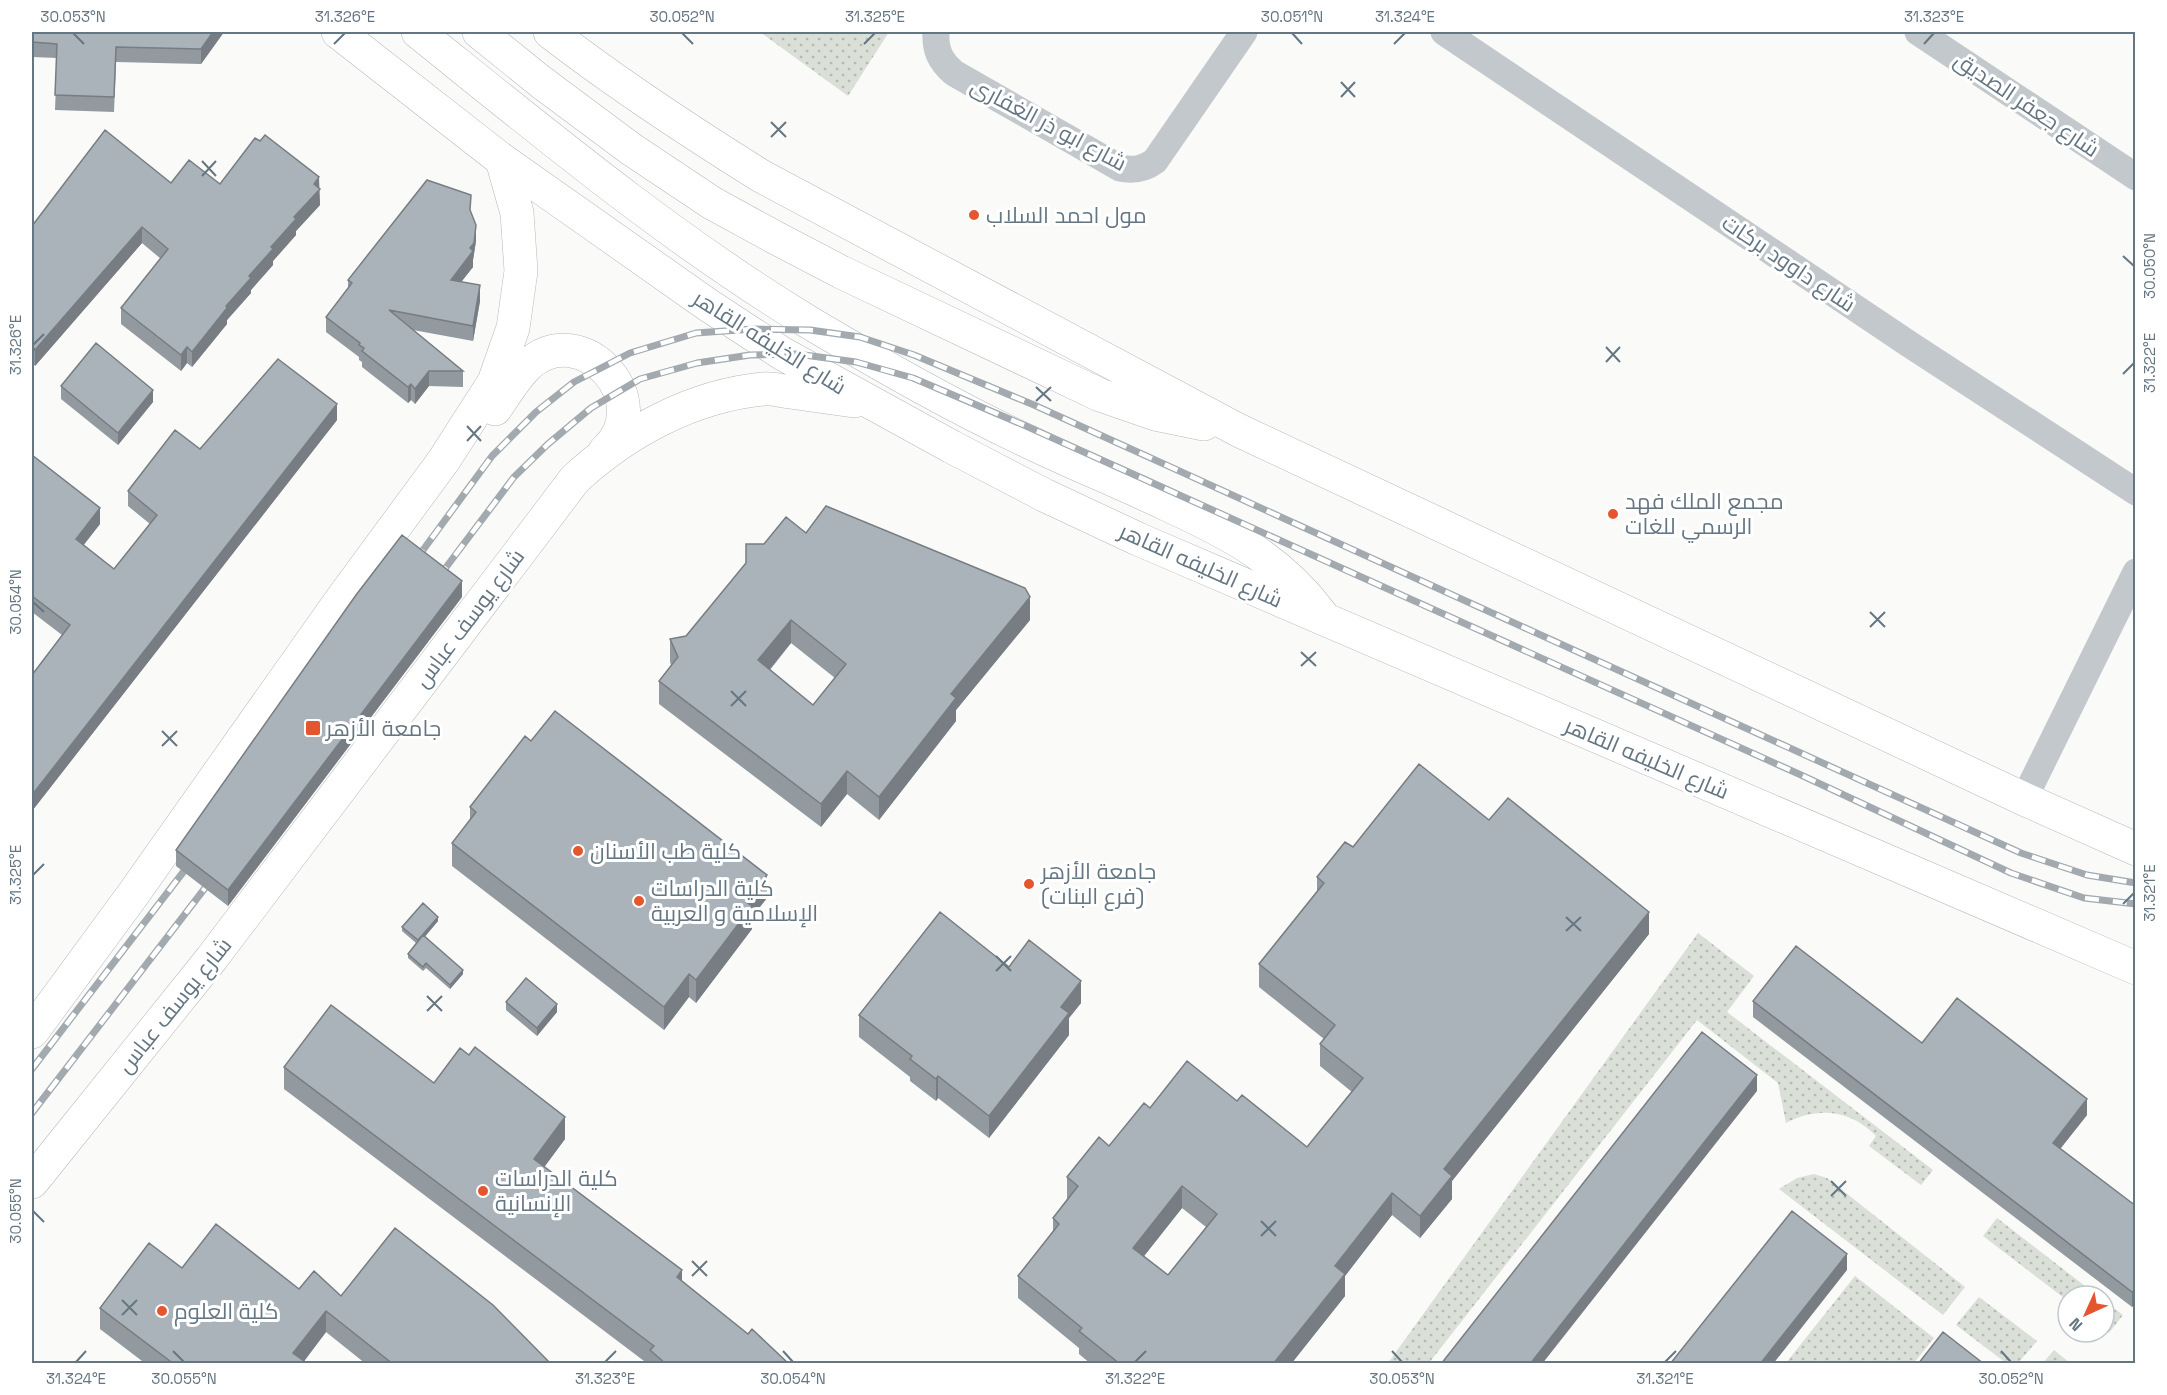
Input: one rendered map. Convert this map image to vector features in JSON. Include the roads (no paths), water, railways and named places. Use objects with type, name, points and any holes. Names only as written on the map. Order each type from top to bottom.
[{"type":"main road","name":"شارع الخليفه القاهر","points":[[338,32],[502,160],[783,354],[872,404],[1054,500],[1325,620],[2136,968]]},
{"type":"main road","points":[[418,32],[580,162],[736,276],[810,322],[956,405],[1029,442],[1109,477],[1239,540],[1286,574],[1305,592],[1325,620]]},
{"type":"main road","points":[[479,32],[541,82],[632,149],[712,202],[776,238],[841,272],[1100,395],[1155,414],[1238,430]]},
{"type":"main road","points":[[550,32],[628,89],[761,176],[1238,430],[2024,799],[2136,849]]},
{"type":"main road","points":[[32,1032],[444,459],[494,382],[513,328],[521,271],[517,213],[502,160]]},
{"type":"main road","points":[[444,459],[474,436],[528,365],[550,353],[562,351],[586,356],[598,362],[609,371],[622,396],[622,423],[617,436],[599,456]]},
{"type":"main road","name":"شارع يوسف عباس","points":[[32,1182],[220,949],[575,478],[599,456],[660,420],[693,406],[747,392],[765,389],[872,404]]},
{"type":"street","name":"شارع ابو ذر الغفارى","points":[[937,42],[944,64],[954,73],[1120,168],[1140,169],[1149,166],[1163,152],[1244,32]]},
{"type":"street","name":"شارع داوود بركات","points":[[1444,32],[1909,344],[2136,492]]},
{"type":"street","name":"شارع جعفر الصديق","points":[[1918,32],[2136,177]]},
{"type":"street","points":[[2024,799],[2136,572]]},
{"type":"railway","points":[[415,561],[492,456],[536,412],[574,382],[630,353],[696,333],[753,329],[810,330],[860,337],[914,355],[1034,405],[2021,853],[2087,875],[2136,883]]},
{"type":"railway","points":[[438,578],[514,477],[548,444],[591,408],[640,379],[697,363],[750,355],[797,354],[856,362],[913,378],[1026,426],[1801,775],[2011,873],[2084,898],[2136,904]]},
{"type":"railway","points":[[32,1069],[184,871]]},
{"type":"railway","points":[[32,1113],[205,888]]},
{"type":"place","name":"مول احمد السلاب","points":[[974,215]]},
{"type":"place","name":"مجمع الملك فهد الرسمي للغات","points":[[1613,514]]},
{"type":"place","name":"جامعة الأزهر","points":[[313,728]]},
{"type":"place","name":"كلية طب الأسنان","points":[[578,851]]},
{"type":"place","name":"جامعة الأزهر (فرع البنات)","points":[[1029,884]]},
{"type":"place","name":"كلية الدراسات الإسلامية و العربية","points":[[639,901]]},
{"type":"place","name":"كلية الدراسات الإنسانية","points":[[483,1191]]},
{"type":"place","name":"كلية العلوم","points":[[162,1311]]}]
